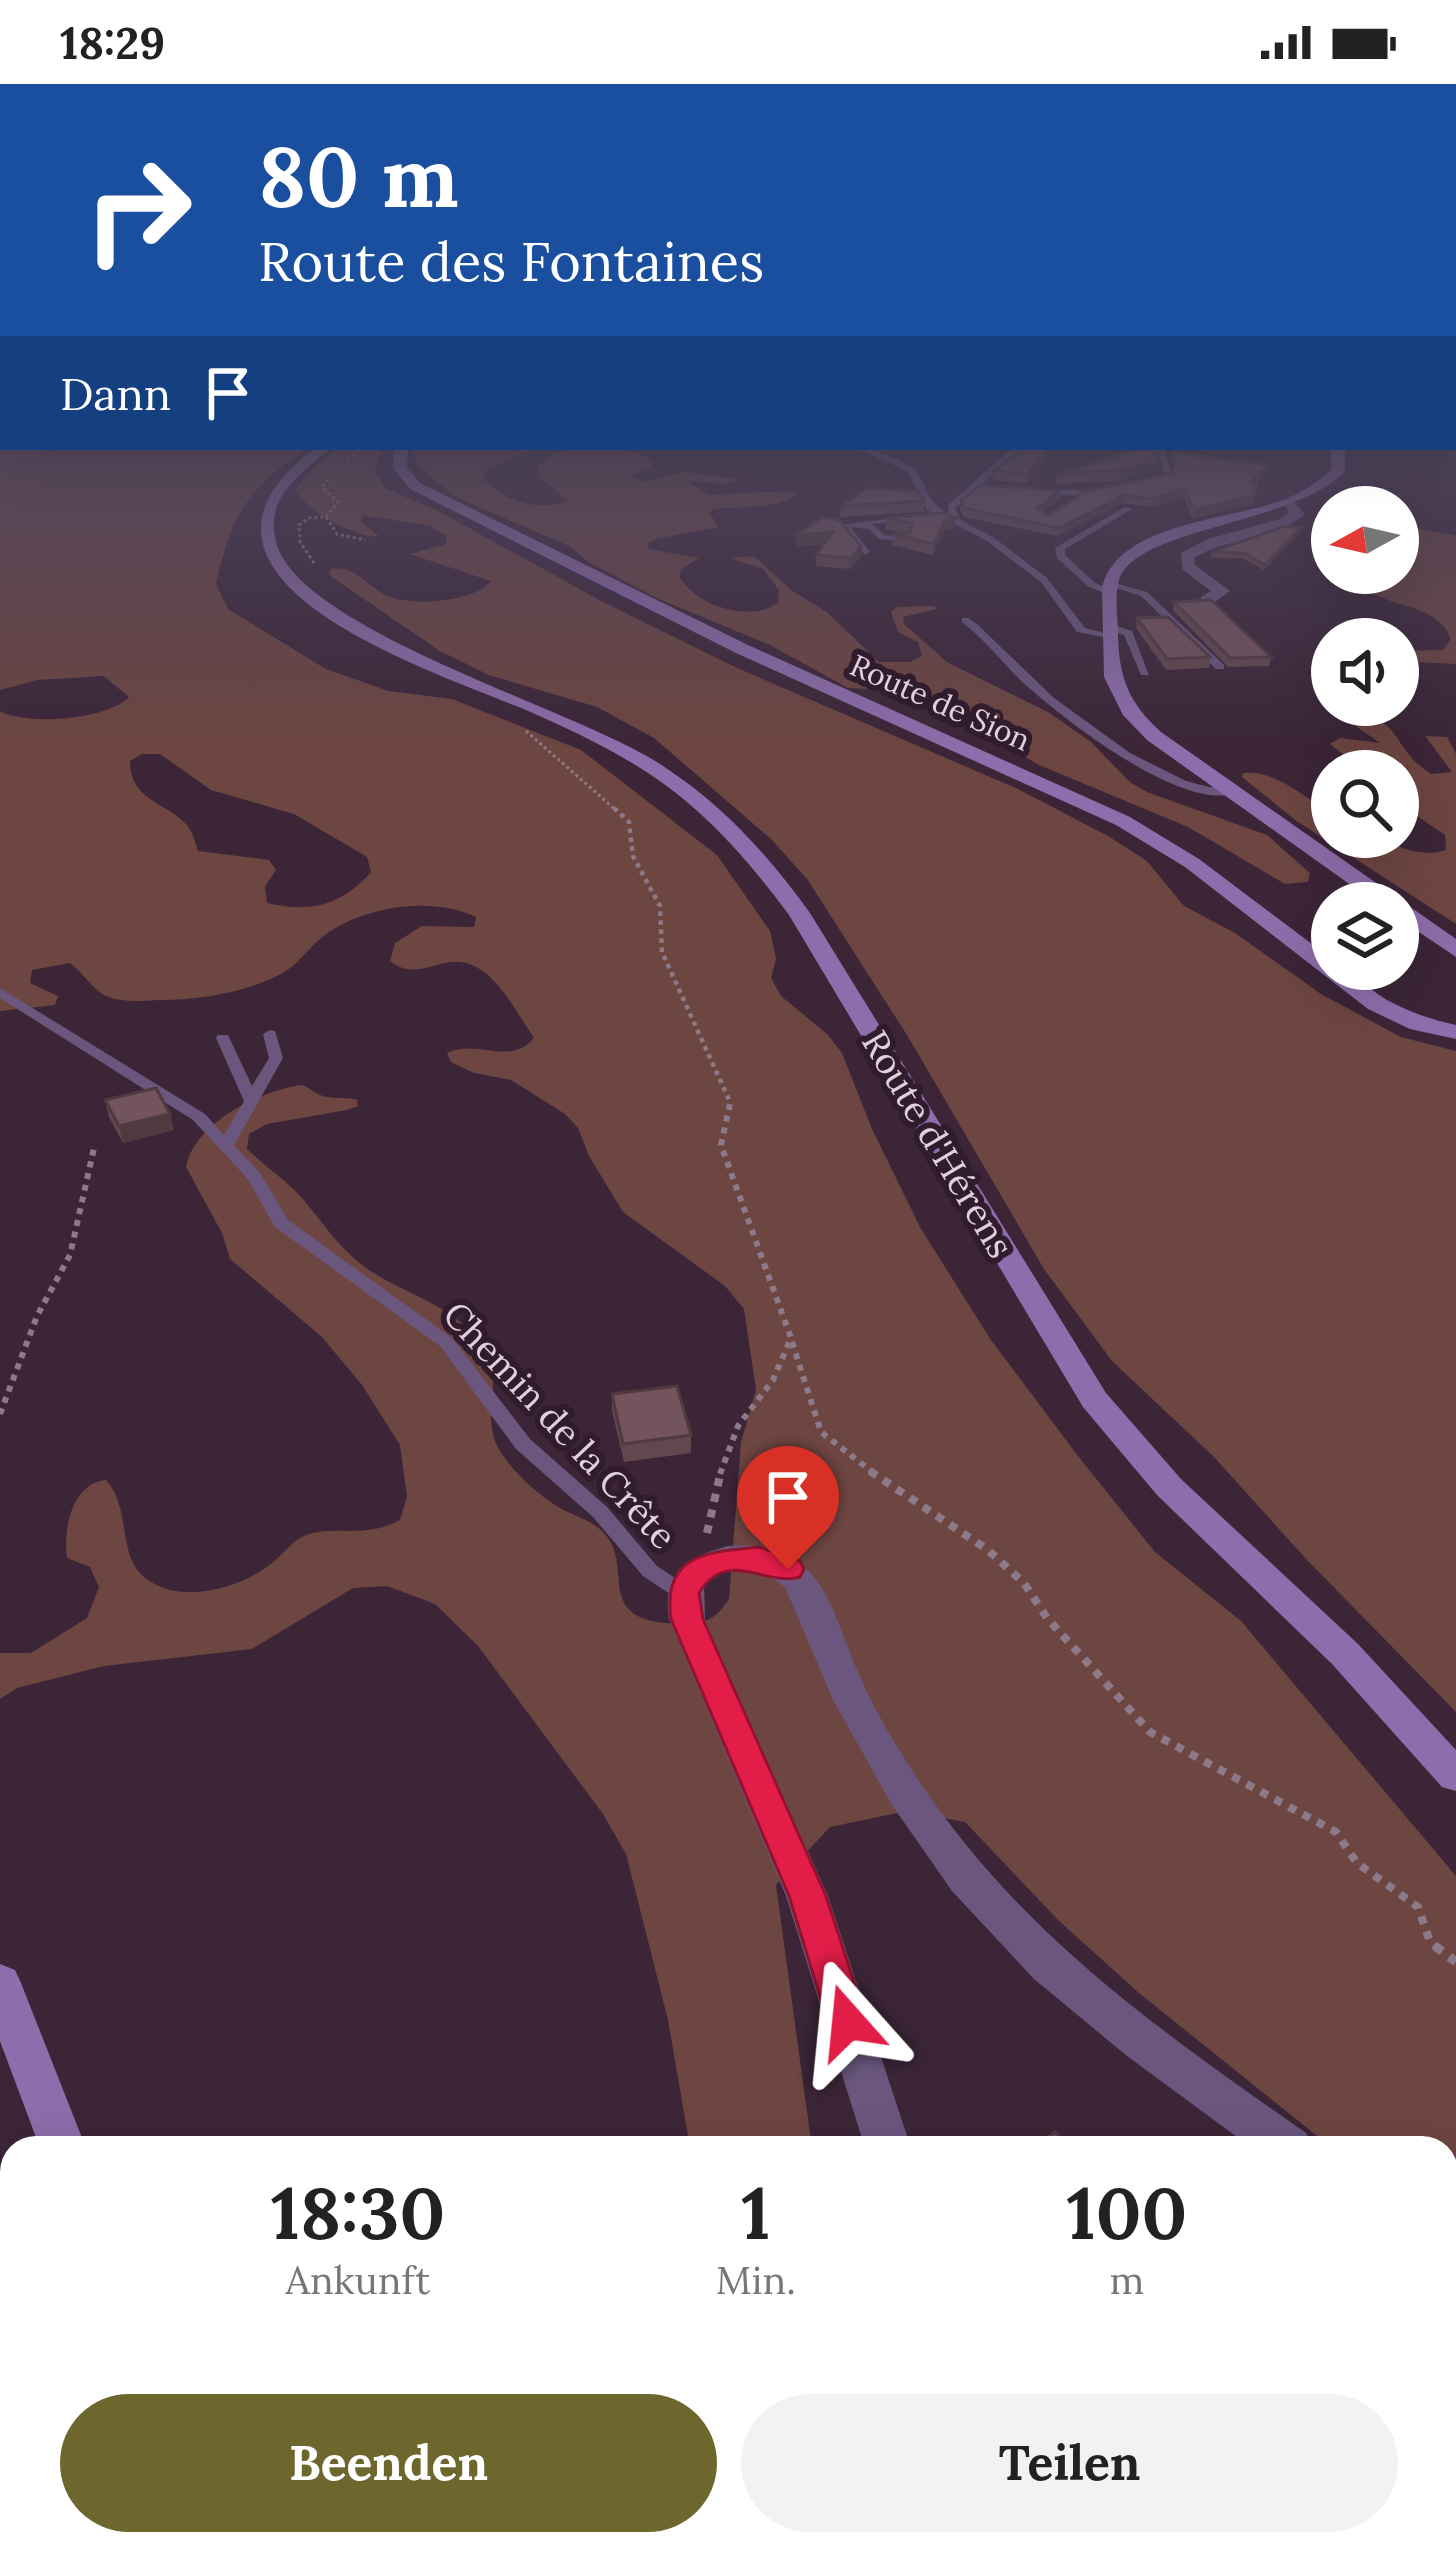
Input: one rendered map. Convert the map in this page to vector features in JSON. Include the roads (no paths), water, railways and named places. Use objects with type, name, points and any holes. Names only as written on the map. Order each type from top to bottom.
[{"type":"main road","name":"Route d'Hérens","points":[[265,520],[265,533],[283,574],[341,621],[617,745],[687,788],[742,837],[799,913],[1100,1408],[1169,1487],[1345,1654],[1456,1776]]},
{"type":"main road","name":"Route de Sion","points":[[484,520],[742,650],[948,738],[1123,821],[1192,863],[1376,1004],[1409,1021],[1456,1032]]},
{"type":"main road","points":[[1233,520],[1147,546],[1122,562],[1110,587],[1112,677],[1124,707],[1154,736],[1360,882]]},
{"type":"main road","points":[[1419,923],[1456,950]]},
{"type":"main road","points":[[0,1983],[58,2136]]},
{"type":"street","points":[[1207,600],[1222,591],[1188,567],[1186,556],[1205,544],[1288,520]]},
{"type":"street","points":[[884,2136],[807,1896],[687,1619],[683,1593],[689,1580],[712,1563],[759,1558],[788,1569],[803,1585],[870,1731],[931,1831],[991,1909],[1066,1983],[1274,2136]]},
{"type":"lane","points":[[829,523],[926,520]]},
{"type":"lane","points":[[955,520],[990,539],[1044,580],[1081,630],[1128,633],[1145,673]]},
{"type":"lane","points":[[1108,520],[1060,548],[1060,556],[1092,585],[1144,594],[1220,667]]},
{"type":"lane","points":[[858,524],[872,527],[882,537],[905,539]]},
{"type":"lane","points":[[844,525],[865,552]]},
{"type":"lane","points":[[965,620],[988,636],[1032,685],[1145,767],[1190,789],[1233,792]]},
{"type":"lane","name":"Chemin de la Crête","points":[[0,992],[199,1117],[254,1176],[281,1223],[446,1342],[523,1444],[600,1512],[650,1571],[683,1593]]},
{"type":"lane","points":[[226,1146],[276,1058],[270,1034]]},
{"type":"lane","points":[[223,1038],[250,1098]]}]
